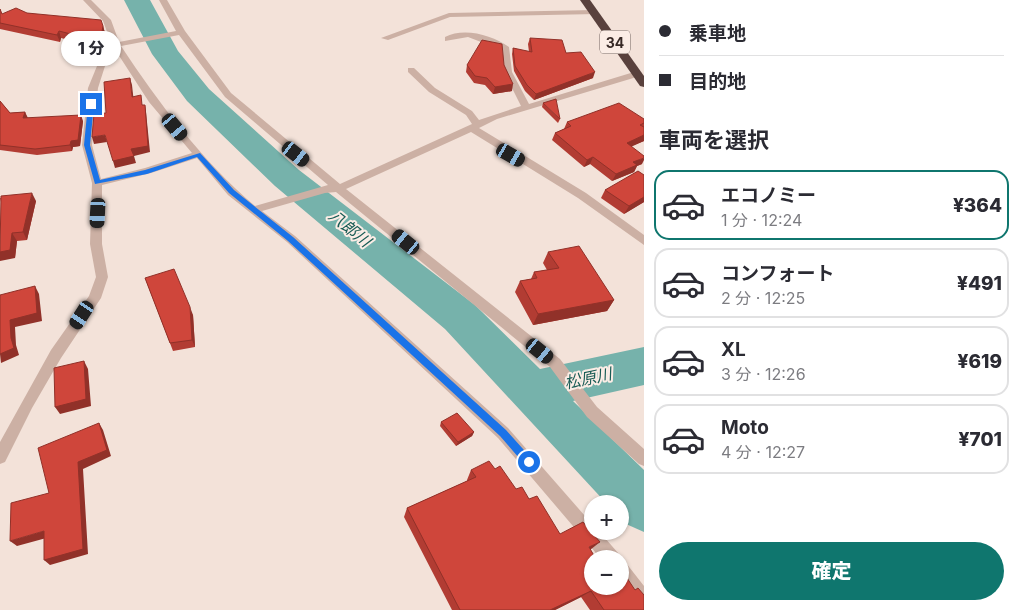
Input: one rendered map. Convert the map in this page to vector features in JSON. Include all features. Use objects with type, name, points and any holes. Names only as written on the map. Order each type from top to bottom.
[{"type":"highway","name":"34","points":[[585,0],[641,79]]},
{"type":"street","points":[[87,0],[107,20],[152,100],[232,192],[258,208],[503,433],[604,550]]},
{"type":"street","points":[[162,0],[181,32],[228,95],[554,363],[592,412],[644,459]]},
{"type":"street","points":[[385,38],[449,16],[594,12]]},
{"type":"street","points":[[0,457],[26,404],[56,354],[95,298],[102,278],[96,244],[97,183],[87,145],[93,88],[101,66],[120,44],[181,32]]},
{"type":"street","points":[[448,39],[454,34],[465,33],[506,49],[505,63],[508,77],[526,107]]},
{"type":"street","points":[[412,70],[432,90],[468,113],[475,127],[511,155],[622,222],[644,241]]},
{"type":"street","points":[[258,208],[325,189],[339,188],[475,127],[526,107],[641,79]]},
{"type":"street","points":[[97,183],[147,172],[198,154]]},
{"type":"street","points":[[629,581],[644,600]]},
{"type":"building","points":[[16,8],[27,13],[101,20],[103,26],[101,37],[86,38],[59,31],[57,35],[0,23],[0,9],[2,14]]},
{"type":"building","points":[[530,38],[562,40],[566,53],[581,52],[595,72],[536,94],[527,85],[515,66],[513,48],[532,52]]},
{"type":"building","points":[[482,40],[502,44],[504,65],[513,84],[495,87],[487,78],[475,76],[467,65]]},
{"type":"building","points":[[130,78],[132,97],[141,95],[142,105],[145,105],[148,146],[131,149],[134,156],[113,161],[105,135],[92,137],[94,114],[106,113],[104,82]]},
{"type":"building","points":[[556,99],[560,119],[543,103]]},
{"type":"building","points":[[0,101],[10,113],[25,112],[23,118],[81,115],[78,140],[71,141],[70,145],[35,149],[0,145]]},
{"type":"building","points":[[619,103],[644,119],[644,123],[640,125],[644,127],[644,135],[627,143],[644,158],[633,162],[637,165],[616,174],[593,157],[587,160],[555,133],[571,126],[567,122]]},
{"type":"building","points":[[638,171],[644,175],[644,197],[629,206],[605,190]]},
{"type":"building","points":[[32,193],[23,232],[12,233],[10,250],[0,252],[1,196]]},
{"type":"building","points":[[579,246],[614,300],[538,314],[520,281],[537,278],[534,272],[559,268],[548,252]]},
{"type":"building","points":[[174,269],[190,307],[192,340],[170,343],[145,278]]},
{"type":"building","points":[[35,286],[37,313],[10,320],[11,338],[14,348],[0,354],[0,295]]},
{"type":"building","points":[[84,361],[86,399],[55,407],[54,368]]},
{"type":"building","points":[[457,413],[474,432],[458,442],[441,422]]},
{"type":"building","points":[[99,423],[107,450],[78,462],[83,549],[44,560],[44,531],[10,541],[11,503],[49,493],[38,448]]},
{"type":"building","points":[[489,461],[495,469],[500,466],[516,489],[522,487],[529,499],[537,496],[560,534],[583,522],[584,540],[598,540],[600,542],[589,547],[591,550],[584,550],[584,594],[550,610],[460,610],[407,508],[476,477],[471,470]]},
{"type":"building","points":[[629,581],[635,590],[638,588],[644,595],[644,610],[604,610],[594,595],[629,595]]},
{"type":"waterway","name":"八郎川","points":[[137,0],[166,54],[198,95],[287,178],[460,317],[644,506]]},
{"type":"waterway","name":"松原川","points":[[533,390],[644,366]]},
{"type":"route","points":[[91,104],[87,145],[97,183],[147,172],[198,154],[232,192],[291,239],[399,340],[503,433],[529,462]]}]
